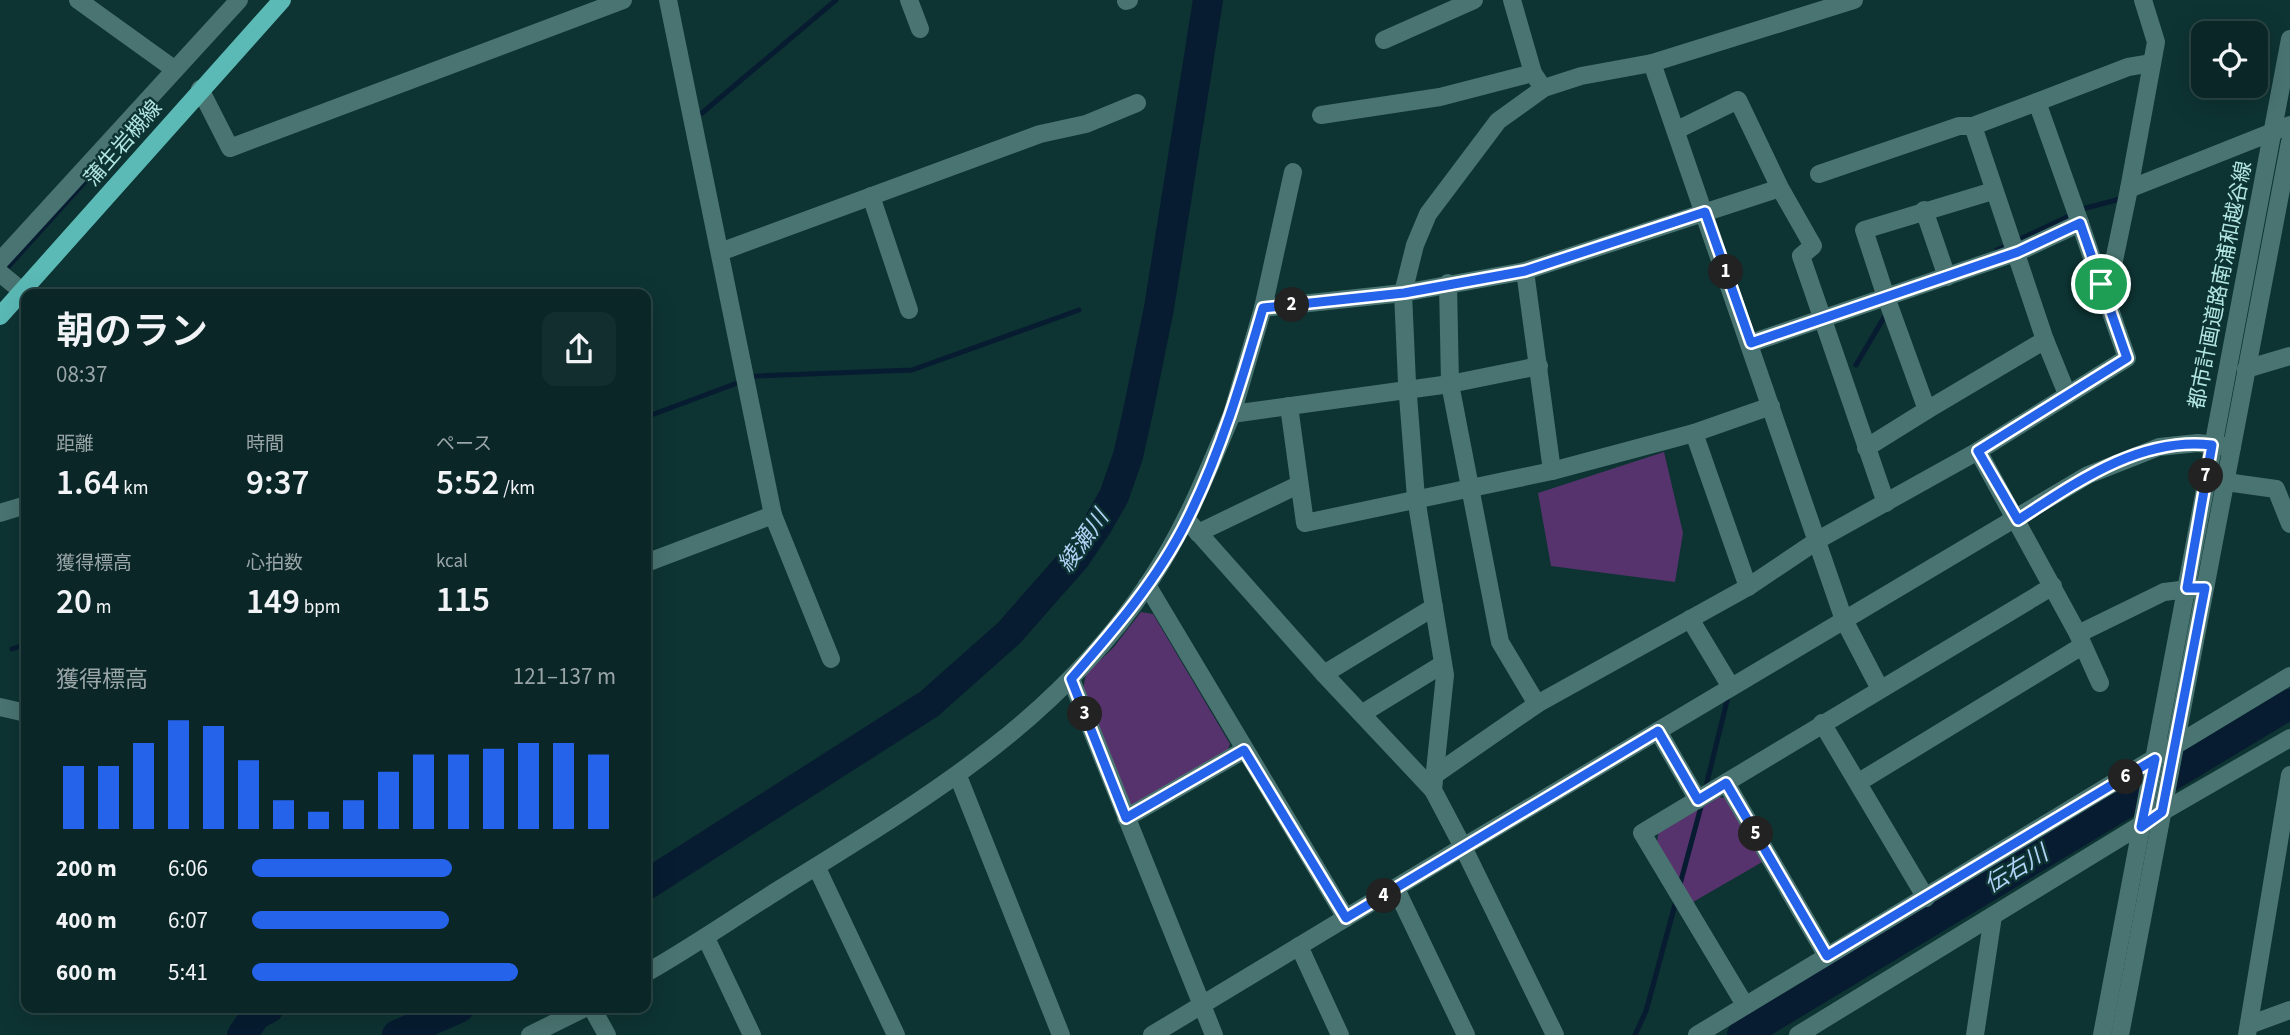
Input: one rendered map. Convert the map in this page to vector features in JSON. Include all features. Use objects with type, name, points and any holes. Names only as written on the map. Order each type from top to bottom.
[{"type":"main road","name":"蒲生岩槻線","points":[[31,289],[200,89],[282,0]]},
{"type":"main road","name":"蒲生岩槻線","points":[[0,316],[21,299]]},
{"type":"street","points":[[78,0],[174,69]]},
{"type":"street","points":[[0,261],[239,0]]},
{"type":"street","points":[[200,89],[230,148],[623,0]]},
{"type":"street","points":[[668,0],[773,515],[831,659]]},
{"type":"street","points":[[909,0],[919,29]]},
{"type":"street","points":[[1384,40],[1474,0]]},
{"type":"street","points":[[1512,0],[1538,81]]},
{"type":"street","points":[[1321,115],[1652,63],[1854,0]]},
{"type":"street","points":[[2101,284],[2112,270],[2156,42],[2143,0]]},
{"type":"street","name":"都市計画道路南浦和越谷線","points":[[2120,1035],[2153,812],[2196,588],[2212,445],[2290,39]]},
{"type":"street","points":[[1652,63],[1751,343],[1844,620],[1880,689]]},
{"type":"street","points":[[1819,174],[1959,126],[1973,126],[2128,67],[2152,63]]},
{"type":"street","points":[[1434,782],[1443,664],[1416,498],[1404,293],[1415,246],[1428,214],[1498,121],[1538,81]]},
{"type":"street","points":[[1677,130],[1738,100],[1780,188],[1813,246],[1801,256],[1886,503]]},
{"type":"street","points":[[1434,782],[1537,704],[1748,587],[1818,540],[1978,451],[2127,358],[2037,102]]},
{"type":"street","points":[[720,252],[1040,134],[1086,124],[1138,103]]},
{"type":"street","points":[[2129,189],[2290,125]]},
{"type":"street","points":[[1973,126],[1993,191],[2018,252],[2045,340],[2067,394]]},
{"type":"street","name":"都市計画道路南浦和越谷線","points":[[2196,588],[2226,482],[2290,142]]},
{"type":"street","points":[[651,970],[706,939],[958,776],[1020,728],[1071,679],[1147,585],[1193,527],[1232,414],[1263,308],[1293,172]]},
{"type":"street","points":[[1263,308],[1404,293],[1448,282],[1525,271],[1780,188]]},
{"type":"street","points":[[1927,410],[1864,230],[1993,191]]},
{"type":"street","points":[[871,196],[909,310]]},
{"type":"street","points":[[1924,210],[1947,277]]},
{"type":"street","points":[[1751,343],[2018,252],[2080,223]]},
{"type":"street","points":[[1525,271],[1552,471]]},
{"type":"street","points":[[0,273],[21,292]]},
{"type":"street","points":[[1448,282],[1450,384],[1500,642],[1537,704]]},
{"type":"street","points":[[1866,448],[2045,340]]},
{"type":"street","points":[[2246,369],[2290,356]]},
{"type":"street","points":[[1232,414],[1450,384],[1539,366]]},
{"type":"street","points":[[1289,406],[1297,485],[1305,523],[1552,471],[1694,433],[1771,406]]},
{"type":"street","points":[[1694,433],[1748,587]]},
{"type":"street","points":[[1152,1035],[1731,687],[2018,520],[2088,475],[2159,447],[2177,443],[2232,447]]},
{"type":"street","points":[[1978,451],[2053,586],[2099,683]]},
{"type":"street","points":[[2226,482],[2276,489],[2290,524]]},
{"type":"street","points":[[1193,527],[1297,485]]},
{"type":"street","points":[[0,513],[21,507]]},
{"type":"street","points":[[651,561],[773,515]]},
{"type":"street","points":[[1193,527],[1324,674],[1434,782],[1555,1035]]},
{"type":"street","points":[[1147,585],[1346,918]]},
{"type":"street","points":[[1745,1005],[1642,833],[2053,586]]},
{"type":"street","points":[[1859,782],[2080,640],[2164,592],[2196,588]]},
{"type":"street","points":[[1324,674],[1434,607]]},
{"type":"street","points":[[1690,619],[1731,687]]},
{"type":"street","points":[[1363,713],[1443,664]]},
{"type":"street","points":[[1697,1035],[2163,757],[2290,677]]},
{"type":"street","points":[[1071,679],[1214,1035]]},
{"type":"street","points":[[0,707],[21,712]]},
{"type":"street","points":[[1822,723],[1926,898]]},
{"type":"street","points":[[1658,731],[1698,800]]},
{"type":"street","points":[[1804,1033],[1993,916],[2153,812],[2290,738]]},
{"type":"street","points":[[1126,818],[1244,750]]},
{"type":"street","name":"都市計画道路南浦和越谷線","points":[[2102,1035],[2163,757]]},
{"type":"street","points":[[2248,1030],[2288,811],[2290,775]]},
{"type":"street","points":[[958,776],[1061,1035]]},
{"type":"street","points":[[1726,783],[1827,956]]},
{"type":"street","points":[[817,868],[896,1035]]},
{"type":"street","points":[[1396,889],[1466,1035]]},
{"type":"street","points":[[1975,1035],[1993,916]]},
{"type":"street","points":[[706,939],[752,1035]]},
{"type":"street","points":[[1298,946],[1340,1035]]},
{"type":"street","points":[[2248,1030],[2290,1010]]},
{"type":"street","points":[[530,1035],[575,1013]]},
{"type":"street","points":[[595,1013],[607,1035]]},
{"type":"shaded area","points":[[1664,452],[1683,533],[1675,582],[1551,566],[1538,493]]},
{"type":"shaded area","points":[[1141,612],[1153,614],[1230,744],[1227,751],[1130,807],[1083,689],[1086,674],[1113,648]]},
{"type":"shaded area","points":[[1716,796],[1727,799],[1764,861],[1693,902],[1657,842],[1659,829]]},
{"type":"waterway","points":[[702,113],[836,0]]},
{"type":"waterway","name":"綾瀬川","points":[[651,882],[929,704],[1009,633],[1075,558],[1098,524],[1114,496],[1128,456],[1139,407],[1159,308],[1208,0]]},
{"type":"waterway","points":[[7,268],[92,174]]},
{"type":"waterway","points":[[1997,250],[2086,208],[2124,198]]},
{"type":"waterway","points":[[651,415],[756,376],[912,370],[1079,310]]},
{"type":"waterway","points":[[1856,365],[1886,314]]},
{"type":"waterway","points":[[12,649],[21,646]]},
{"type":"waterway","points":[[1705,790],[1728,697]]},
{"type":"waterway","name":"伝右川","points":[[1742,1035],[2290,704]]},
{"type":"waterway","points":[[1679,888],[1702,803]]},
{"type":"waterway","points":[[1635,1035],[1646,1011],[1676,901]]},
{"type":"waterway","name":"綾瀬川","points":[[242,1035],[260,1013]]},
{"type":"waterway","points":[[397,1035],[448,1013]]},
{"type":"route","points":[[1705,212],[1751,343],[2018,252],[2080,223],[2101,284],[2127,358],[1978,451],[2018,520],[2088,475],[2159,447],[2177,443],[2212,445],[2187,588],[2205,588],[2162,812],[2141,827],[2155,759],[1827,956],[1726,783],[1698,800],[1658,731],[1346,918],[1244,750],[1126,818],[1071,679],[1107,638],[1147,585],[1187,520],[1232,414],[1263,308],[1404,293],[1448,282],[1525,271],[1705,212]]}]
